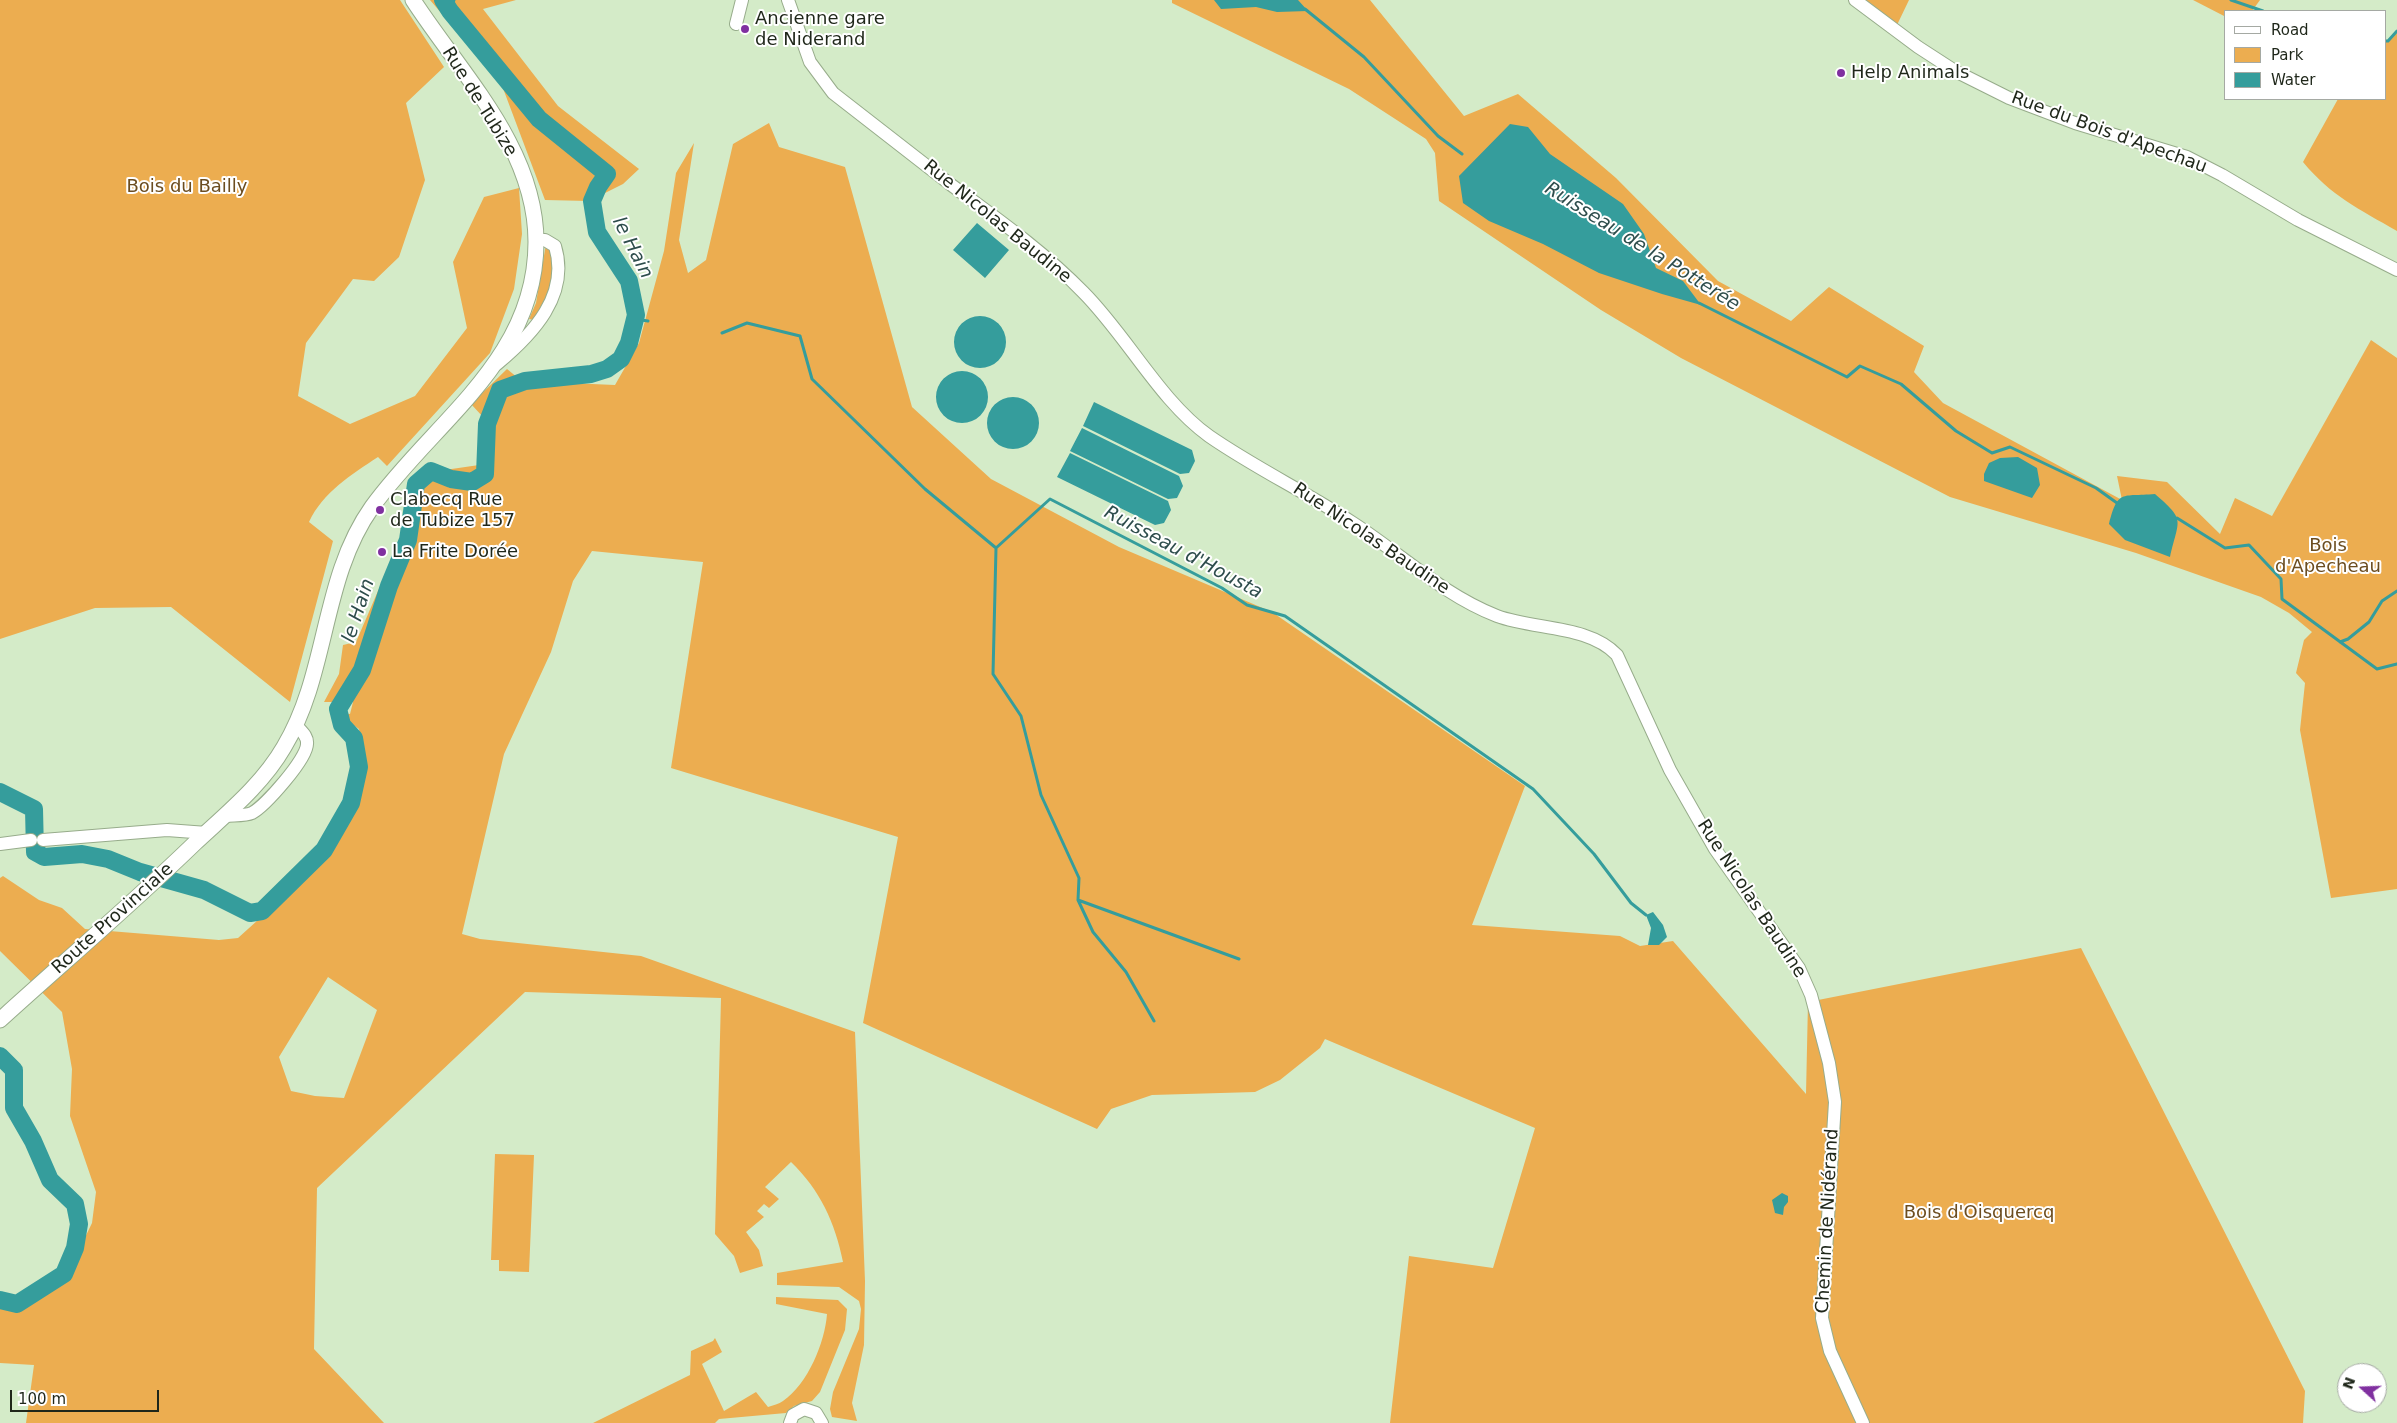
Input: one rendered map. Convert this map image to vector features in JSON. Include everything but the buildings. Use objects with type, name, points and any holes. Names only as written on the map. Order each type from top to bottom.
[{"type":"main road","name":"Rue de Tubize","points":[[310,686],[338,574],[358,529],[386,489],[494,367],[515,331],[528,297],[533,277],[536,240],[528,189],[509,143],[490,111],[413,0]]},
{"type":"main road","name":"Route Provinciale","points":[[0,1020],[170,868],[249,792],[270,767],[296,725],[310,686]]},
{"type":"street","points":[[736,24],[742,0]]},
{"type":"street","name":"Rue Nicolas Baudine","points":[[788,0],[810,62],[833,93],[1025,240],[1063,272],[1104,314],[1178,408],[1208,436],[1325,504],[1365,531],[1426,577],[1477,607],[1512,621],[1589,637],[1609,647],[1626,670],[1670,770],[1715,849],[1804,979],[1811,995],[1829,1063],[1835,1102]]},
{"type":"street","name":"Rue du Bois d'Apechau","points":[[1855,0],[1918,48],[1955,72],[2009,98],[2044,112],[2187,157],[2222,175],[2298,220],[2397,270]]},
{"type":"street","name":"Rue de Tubize","points":[[494,367],[525,340],[554,298],[560,269],[556,246],[545,240],[536,240]]},
{"type":"street","points":[[0,844],[167,830],[207,832]]},
{"type":"street","name":"Chemin de Nidérand","points":[[1835,1102],[1831,1197],[1821,1311],[1830,1351],[1863,1423]]},
{"type":"street","points":[[790,1423],[793,1415],[804,1409],[816,1413],[822,1423]]},
{"type":"green space","name":"Bois du Bailly","points":[[0,0],[400,0],[444,67],[406,103],[425,180],[399,257],[374,281],[353,279],[306,343],[298,396],[350,424],[415,396],[467,328],[453,262],[484,197],[519,188],[522,234],[514,289],[490,353],[387,466],[378,457],[348,478],[322,502],[309,522],[333,541],[290,702],[171,607],[95,608],[0,639]]},
{"type":"green space","points":[[430,0],[516,0],[483,9],[558,106],[639,169],[623,184],[589,201],[545,200],[501,83]]},
{"type":"green space","name":"Bois d'Apecheau","points":[[1172,0],[1370,0],[1464,116],[1518,94],[1616,178],[1718,281],[1791,321],[1829,287],[1924,346],[1914,372],[1943,403],[2122,500],[2117,476],[2167,482],[2220,534],[2235,498],[2272,516],[2371,340],[2397,358],[2397,889],[2331,898],[2300,730],[2305,683],[2296,673],[2304,640],[2312,632],[2289,613],[2261,597],[2136,553],[1950,497],[1681,358],[1601,310],[1439,201],[1435,153],[1426,139],[1349,89],[1172,3]]},
{"type":"green space","points":[[1864,0],[1909,0],[1897,25]]},
{"type":"green space","points":[[2193,0],[2260,0],[2253,10],[2224,10],[2224,16]]},
{"type":"green space","points":[[2397,33],[2397,231],[2335,193],[2303,162],[2337,100],[2387,100],[2387,40]]},
{"type":"green space","name":"Bois d'Oisquercq","points":[[769,123],[779,147],[845,167],[912,407],[991,479],[1119,547],[1272,612],[1525,786],[1472,925],[1620,936],[1640,946],[1673,941],[1806,1094],[1808,1002],[2081,948],[2305,1391],[2303,1423],[1390,1423],[1409,1256],[1493,1268],[1535,1128],[1325,1039],[1320,1048],[1280,1080],[1255,1092],[1152,1095],[1111,1109],[1097,1129],[863,1023],[898,837],[671,768],[703,562],[592,551],[573,581],[551,652],[504,754],[462,934],[480,939],[641,956],[855,1032],[865,1281],[864,1345],[852,1403],[857,1421],[832,1417],[830,1409],[833,1392],[859,1329],[861,1309],[859,1301],[839,1287],[777,1285],[777,1273],[843,1262],[831,1220],[810,1184],[791,1162],[765,1187],[779,1199],[769,1208],[764,1204],[757,1211],[764,1217],[746,1232],[759,1250],[763,1266],[740,1273],[734,1256],[715,1234],[721,998],[525,992],[317,1188],[314,1349],[384,1423],[26,1423],[34,1365],[0,1363],[0,1306],[10,1308],[31,1303],[62,1285],[92,1223],[96,1192],[70,1116],[72,1069],[62,1012],[0,951],[0,878],[3,876],[39,900],[62,908],[85,929],[219,940],[238,938],[309,874],[364,776],[359,729],[335,712],[350,714],[353,702],[324,702],[339,674],[343,645],[356,642],[381,584],[401,547],[407,524],[407,495],[431,472],[479,465],[483,417],[471,404],[507,369],[518,378],[534,374],[546,382],[615,385],[639,343],[664,251],[676,173],[694,143],[679,240],[688,273],[706,260],[733,144]],"holes":[[[328,977],[377,1010],[344,1098],[315,1096],[291,1091],[279,1057]]]},
{"type":"green space","points":[[546,244],[551,246],[554,282],[535,320],[529,319],[536,303]]},
{"type":"green space","points":[[495,1154],[534,1155],[529,1272],[499,1271],[499,1260],[491,1260]]},
{"type":"green space","points":[[776,1297],[838,1300],[847,1309],[845,1330],[820,1392],[812,1401],[794,1406],[786,1413],[719,1419],[715,1423],[593,1423],[690,1375],[691,1351],[713,1341],[715,1338],[722,1352],[702,1364],[724,1411],[756,1392],[768,1407],[783,1401],[800,1384],[814,1362],[823,1337],[827,1314],[776,1304]]},
{"type":"water","points":[[1214,0],[1298,0],[1308,11],[1277,12],[1256,7],[1221,9]]},
{"type":"water","points":[[1510,124],[1528,127],[1550,154],[1623,204],[1644,234],[1656,268],[1683,281],[1701,305],[1599,273],[1543,244],[1489,221],[1463,203],[1459,176]]},
{"type":"water","points":[[977,223],[1009,250],[985,278],[953,250]]},
{"type":"water","points":[[980,316],[990,318],[998,324],[1004,332],[1006,342],[1004,352],[998,360],[990,366],[980,368],[970,366],[962,360],[956,352],[954,342],[956,332],[962,324],[970,318]]},
{"type":"water","points":[[962,371],[972,373],[980,379],[986,387],[988,397],[986,407],[980,415],[972,421],[962,423],[952,421],[944,415],[938,407],[936,397],[938,387],[944,379],[952,373]]},
{"type":"water","points":[[1013,397],[1023,399],[1031,405],[1037,413],[1039,423],[1037,433],[1031,441],[1023,447],[1013,449],[1003,447],[995,441],[989,433],[987,423],[989,413],[995,405],[1003,399]]},
{"type":"water","points":[[1094,402],[1192,450],[1195,461],[1189,473],[1180,474],[1083,426]]},
{"type":"water","points":[[1082,428],[1179,476],[1183,486],[1177,498],[1168,499],[1070,451]]},
{"type":"water","points":[[1070,453],[1168,501],[1171,510],[1164,523],[1155,525],[1057,477]]},
{"type":"water","points":[[2018,457],[2037,468],[2040,485],[2032,498],[1984,481],[1984,474],[1989,463],[2000,458]]},
{"type":"water","points":[[2155,494],[2172,510],[2178,521],[2170,557],[2125,540],[2109,524],[2115,505],[2123,497]]},
{"type":"water","points":[[1653,912],[1663,925],[1667,937],[1659,945],[1648,945],[1651,928],[1646,915]]},
{"type":"water","points":[[1782,1193],[1788,1196],[1788,1202],[1784,1207],[1783,1215],[1775,1213],[1772,1200]]},
{"type":"waterway","name":"le Hain","points":[[0,792],[34,809],[35,852],[44,857],[82,854],[108,859],[140,872],[204,890],[250,913],[262,911],[324,850],[351,803],[359,767],[354,738],[342,725],[338,709],[362,670],[389,586],[408,540],[416,484],[431,471],[451,479],[472,482],[485,474],[487,424],[500,390],[525,381],[591,374],[607,369],[621,359],[629,343],[636,315],[629,281],[597,232],[592,201],[598,187],[607,174],[539,119],[443,0]]},
{"type":"waterway","name":"Ruisseau de la Potterée","points":[[450,11],[454,0]]},
{"type":"waterway","points":[[2231,0],[2260,10]]},
{"type":"waterway","name":"Ruisseau de la Potterée","points":[[1305,9],[1364,57],[1438,136],[1462,154]]},
{"type":"waterway","points":[[2387,41],[2397,31]]},
{"type":"waterway","name":"Ruisseau de la Potterée","points":[[1699,303],[1847,377],[1860,366],[1901,384],[1956,431],[1992,453],[2010,447],[2096,488],[2117,503]]},
{"type":"waterway","name":"Ruisseau d'Housta","points":[[635,319],[648,321]]},
{"type":"waterway","name":"Ruisseau d'Housta","points":[[722,333],[747,323],[800,336],[812,379],[925,489],[996,548],[1050,499],[1222,588],[1247,605],[1285,616],[1533,789],[1594,854],[1631,903],[1646,915]]},
{"type":"waterway","name":"Ruisseau de la Potterée","points":[[2177,518],[2225,548],[2249,545],[2281,579],[2282,599],[2377,669],[2397,664]]},
{"type":"waterway","points":[[996,548],[993,674],[1021,716],[1041,795],[1079,878],[1078,900],[1239,959]]},
{"type":"waterway","points":[[2340,642],[2348,639],[2369,622],[2382,601],[2397,591]]},
{"type":"waterway","points":[[1078,900],[1093,932],[1126,972],[1154,1021]]},
{"type":"waterway","name":"le Hain","points":[[0,1056],[14,1070],[14,1108],[33,1141],[50,1180],[75,1204],[79,1224],[75,1248],[64,1274],[17,1304],[0,1300]]},
{"type":"place","name":"Ancienne gare de Niderand","points":[[745,29]]},
{"type":"place","name":"Help Animals","points":[[1841,73]]},
{"type":"place","name":"Clabecq Rue de Tubize 157","points":[[380,510]]},
{"type":"place","name":"La Frite Dorée","points":[[382,552]]}]
